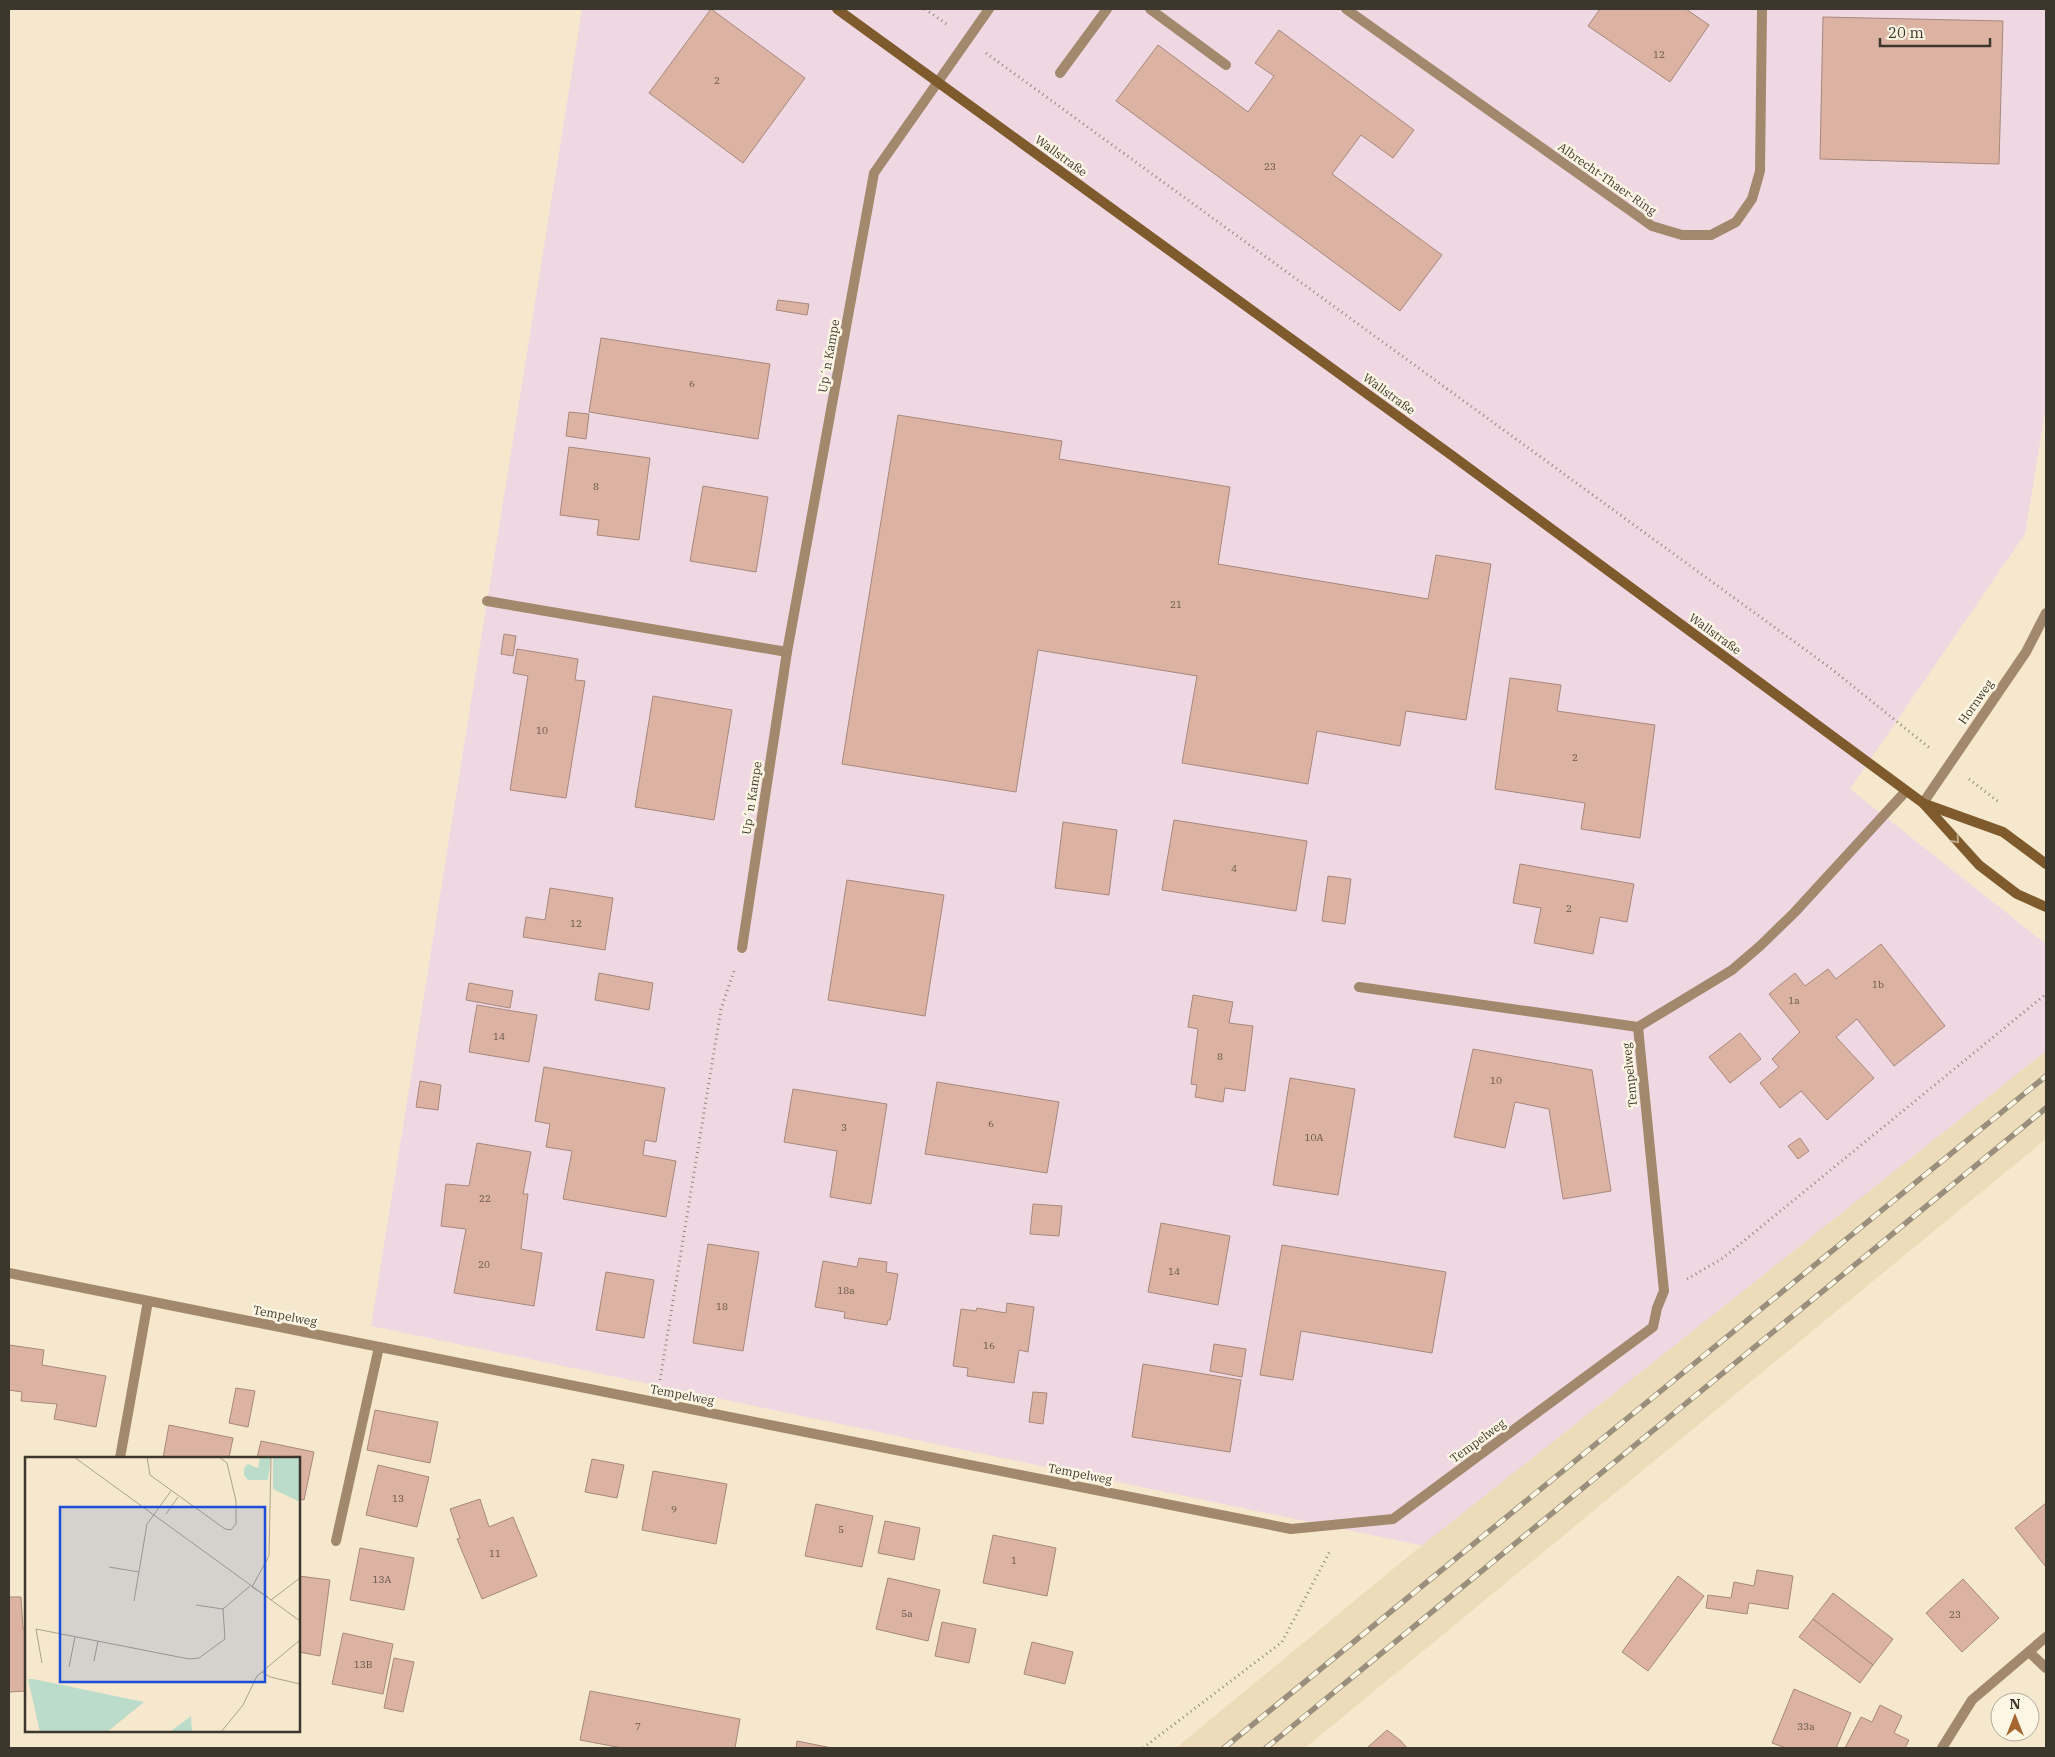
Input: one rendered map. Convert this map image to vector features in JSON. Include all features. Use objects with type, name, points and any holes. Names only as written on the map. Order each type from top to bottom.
[{"type":"street","name":"Wallstraße","points":[[837,9],[1454,457],[1923,803],[1979,865],[2017,894],[2046,907]]},
{"type":"street","points":[[938,82],[989,9]]},
{"type":"street","points":[[1060,73],[1107,9]]},
{"type":"street","points":[[1150,9],[1226,65]]},
{"type":"street","name":"Albrecht-Thaer-Ring","points":[[1346,9],[1652,226],[1682,235],[1711,235],[1736,222],[1752,199],[1760,172],[1762,9]]},
{"type":"street","name":"Up´n Kampe","points":[[742,948],[787,652],[874,173],[938,82]]},
{"type":"street","points":[[487,601],[787,652]]},
{"type":"street","name":"Hornweg","points":[[1923,803],[2026,652],[2046,613]]},
{"type":"street","name":"Tempelweg","points":[[1359,988],[1638,1027],[1732,970],[1760,946],[1906,791]]},
{"type":"street","name":"Wallstraße","points":[[1923,803],[2004,832],[2046,864]]},
{"type":"street","name":"Tempelweg","points":[[9,1273],[1291,1529],[1393,1519],[1653,1327],[1657,1308],[1664,1291],[1638,1027]]},
{"type":"street","points":[[120,1457],[148,1301]]},
{"type":"street","points":[[336,1541],[379,1347]]},
{"type":"street","points":[[1942,1748],[1972,1700],[2046,1637]]},
{"type":"street","points":[[2029,1652],[2046,1668]]},
{"type":"path","points":[[967,40],[1829,667],[2003,806]]},
{"type":"path","points":[[656,1402],[721,1009],[742,948]]},
{"type":"path","points":[[1664,1291],[1723,1258],[2046,994]]},
{"type":"path","points":[[1143,1748],[1282,1642],[1345,1524]]},
{"type":"shaded area","points":[[582,9],[2046,9],[2046,406],[2025,534],[1850,789],[2046,944],[2046,1052],[1424,1546],[371,1326]]},
{"type":"shaded area","points":[[2046,1051],[2046,1139],[1305,1748],[1176,1748],[1410,1555]]},
{"type":"building","points":[[711,9],[805,78],[743,163],[649,93]]},
{"type":"building","points":[[1600,9],[1686,9],[1709,25],[1670,82],[1588,26]]},
{"type":"building","points":[[1823,17],[2003,21],[1999,164],[1820,159]]},
{"type":"building","points":[[1279,30],[1414,130],[1393,158],[1361,135],[1332,174],[1442,255],[1400,311],[1116,101],[1158,45],[1248,112],[1274,76],[1255,63]]},
{"type":"building","points":[[778,300],[809,304],[807,315],[776,310]]},
{"type":"building","points":[[601,338],[770,364],[758,439],[589,412]]},
{"type":"building","points":[[569,412],[589,414],[586,439],[566,436]]},
{"type":"building","points":[[898,415],[1062,441],[1059,459],[1230,487],[1218,564],[1428,599],[1436,555],[1491,564],[1466,720],[1406,711],[1400,746],[1317,731],[1308,784],[1182,763],[1197,676],[1038,650],[1016,792],[842,764]]},
{"type":"building","points":[[569,447],[650,458],[639,540],[597,535],[599,520],[560,515]]},
{"type":"building","points":[[703,486],[768,497],[756,572],[690,561]]},
{"type":"building","points":[[504,634],[516,636],[513,656],[501,654]]},
{"type":"building","points":[[517,649],[578,659],[575,680],[585,681],[566,798],[510,790],[528,676],[513,673]]},
{"type":"building","points":[[1510,678],[1561,685],[1557,711],[1655,725],[1640,838],[1581,829],[1585,803],[1495,789]]},
{"type":"building","points":[[653,696],[732,710],[714,820],[635,807]]},
{"type":"building","points":[[1174,820],[1307,841],[1296,911],[1162,890]]},
{"type":"building","points":[[1063,822],[1117,830],[1109,895],[1055,888]]},
{"type":"building","points":[[1520,864],[1634,884],[1627,922],[1600,917],[1593,954],[1534,943],[1541,908],[1513,903]]},
{"type":"building","points":[[1328,876],[1351,879],[1345,924],[1322,921]]},
{"type":"building","points":[[847,880],[944,895],[925,1016],[828,1000]]},
{"type":"building","points":[[550,888],[613,898],[605,950],[523,937],[526,917],[545,920]]},
{"type":"building","points":[[1881,944],[1945,1026],[1894,1066],[1857,1019],[1836,1037],[1874,1078],[1827,1120],[1801,1091],[1780,1108],[1760,1083],[1779,1067],[1772,1059],[1800,1032],[1769,994],[1795,973],[1805,986],[1828,969],[1836,979]]},
{"type":"building","points":[[599,973],[653,983],[649,1010],[595,1000]]},
{"type":"building","points":[[469,983],[513,991],[510,1008],[466,1000]]},
{"type":"building","points":[[1193,995],[1233,1002],[1229,1023],[1253,1026],[1245,1091],[1225,1088],[1223,1102],[1195,1097],[1197,1085],[1191,1084],[1198,1029],[1188,1027]]},
{"type":"building","points":[[477,1005],[537,1015],[529,1062],[469,1052]]},
{"type":"building","points":[[1740,1033],[1761,1059],[1730,1083],[1709,1057]]},
{"type":"building","points":[[1473,1049],[1592,1070],[1611,1191],[1563,1199],[1549,1109],[1515,1102],[1505,1148],[1454,1137]]},
{"type":"building","points":[[544,1067],[665,1088],[656,1142],[645,1140],[643,1155],[676,1161],[666,1217],[563,1199],[572,1151],[546,1147],[550,1124],[535,1121]]},
{"type":"building","points":[[1290,1078],[1355,1089],[1338,1195],[1273,1185]]},
{"type":"building","points":[[420,1081],[441,1085],[438,1110],[416,1107]]},
{"type":"building","points":[[937,1082],[1059,1102],[1047,1173],[925,1154]]},
{"type":"building","points":[[793,1089],[887,1104],[871,1204],[830,1197],[837,1151],[784,1142]]},
{"type":"building","points":[[1800,1138],[1809,1151],[1798,1159],[1788,1146]]},
{"type":"building","points":[[477,1143],[531,1152],[523,1194],[528,1194],[521,1249],[542,1253],[534,1306],[454,1293],[466,1229],[441,1226],[446,1184],[469,1186]]},
{"type":"building","points":[[1033,1204],[1062,1206],[1059,1236],[1030,1234]]},
{"type":"building","points":[[1161,1223],[1230,1236],[1218,1305],[1148,1292]]},
{"type":"building","points":[[708,1244],[759,1252],[743,1351],[693,1343]]},
{"type":"building","points":[[1282,1245],[1446,1272],[1432,1353],[1301,1331],[1293,1380],[1260,1375]]},
{"type":"building","points":[[859,1258],[887,1262],[886,1272],[898,1274],[890,1320],[888,1320],[887,1325],[844,1318],[845,1312],[815,1307],[823,1261],[857,1267]]},
{"type":"building","points":[[606,1272],[654,1280],[644,1338],[596,1330]]},
{"type":"building","points":[[1007,1303],[1034,1307],[1028,1352],[1019,1350],[1014,1383],[967,1376],[968,1368],[953,1366],[961,1309],[976,1311],[977,1308],[1006,1313]]},
{"type":"building","points":[[1214,1344],[1246,1349],[1242,1377],[1210,1371]]},
{"type":"building","points":[[9,1345],[44,1350],[42,1365],[106,1376],[96,1427],[54,1419],[57,1404],[21,1401],[22,1392],[9,1390]]},
{"type":"building","points":[[1143,1364],[1241,1380],[1230,1452],[1132,1437]]},
{"type":"building","points":[[236,1388],[255,1391],[248,1427],[229,1423]]},
{"type":"building","points":[[1033,1392],[1047,1393],[1043,1424],[1029,1422]]},
{"type":"building","points":[[375,1410],[438,1422],[430,1463],[367,1450]]},
{"type":"building","points":[[169,1425],[233,1438],[229,1457],[163,1457]]},
{"type":"building","points":[[261,1441],[314,1452],[304,1500],[300,1499],[300,1457],[257,1457]]},
{"type":"building","points":[[592,1459],[624,1465],[617,1498],[585,1492]]},
{"type":"building","points":[[378,1465],[429,1477],[417,1527],[366,1515]]},
{"type":"building","points":[[653,1471],[727,1484],[716,1544],[642,1530]]},
{"type":"building","points":[[480,1499],[489,1527],[513,1517],[537,1576],[482,1599],[457,1539],[460,1538],[450,1509]]},
{"type":"building","points":[[2046,1503],[2046,1567],[2015,1528]]},
{"type":"building","points":[[816,1504],[873,1516],[862,1567],[805,1556]]},
{"type":"building","points":[[885,1521],[920,1528],[914,1560],[878,1553]]},
{"type":"building","points":[[993,1535],[1056,1548],[1047,1596],[983,1583]]},
{"type":"building","points":[[360,1548],[414,1558],[404,1610],[350,1600]]},
{"type":"building","points":[[1757,1570],[1793,1576],[1788,1609],[1749,1603],[1747,1614],[1706,1608],[1708,1595],[1731,1598],[1734,1582],[1754,1586]]},
{"type":"building","points":[[300,1576],[330,1580],[320,1656],[300,1652]]},
{"type":"building","points":[[1678,1576],[1704,1596],[1648,1671],[1622,1652]]},
{"type":"building","points":[[888,1578],[940,1590],[928,1641],[876,1629]]},
{"type":"building","points":[[1963,1579],[1999,1618],[1962,1652],[1926,1613]]},
{"type":"building","points":[[1833,1593],[1893,1639],[1873,1665],[1813,1619]]},
{"type":"building","points":[[9,1597],[21,1597],[23,1629],[25,1629],[25,1691],[9,1692]]},
{"type":"building","points":[[1813,1619],[1873,1665],[1860,1683],[1799,1637]]},
{"type":"building","points":[[942,1622],[976,1629],[969,1663],[935,1656]]},
{"type":"building","points":[[343,1633],[393,1644],[383,1694],[332,1684]]},
{"type":"building","points":[[1032,1642],[1073,1652],[1065,1684],[1024,1674]]},
{"type":"building","points":[[394,1658],[414,1662],[403,1712],[384,1708]]},
{"type":"building","points":[[1794,1689],[1851,1713],[1836,1748],[1786,1748],[1772,1743]]},
{"type":"building","points":[[590,1691],[740,1719],[735,1748],[622,1748],[580,1740]]},
{"type":"building","points":[[1880,1705],[1902,1716],[1894,1733],[1909,1740],[1905,1748],[1845,1748],[1861,1717],[1872,1722]]},
{"type":"building","points":[[1387,1730],[1407,1748],[1367,1748]]},
{"type":"building","points":[[797,1741],[832,1748],[796,1748]]},
{"type":"railway","points":[[1224,1748],[2046,1076]]},
{"type":"railway","points":[[1266,1748],[2046,1108]]}]
